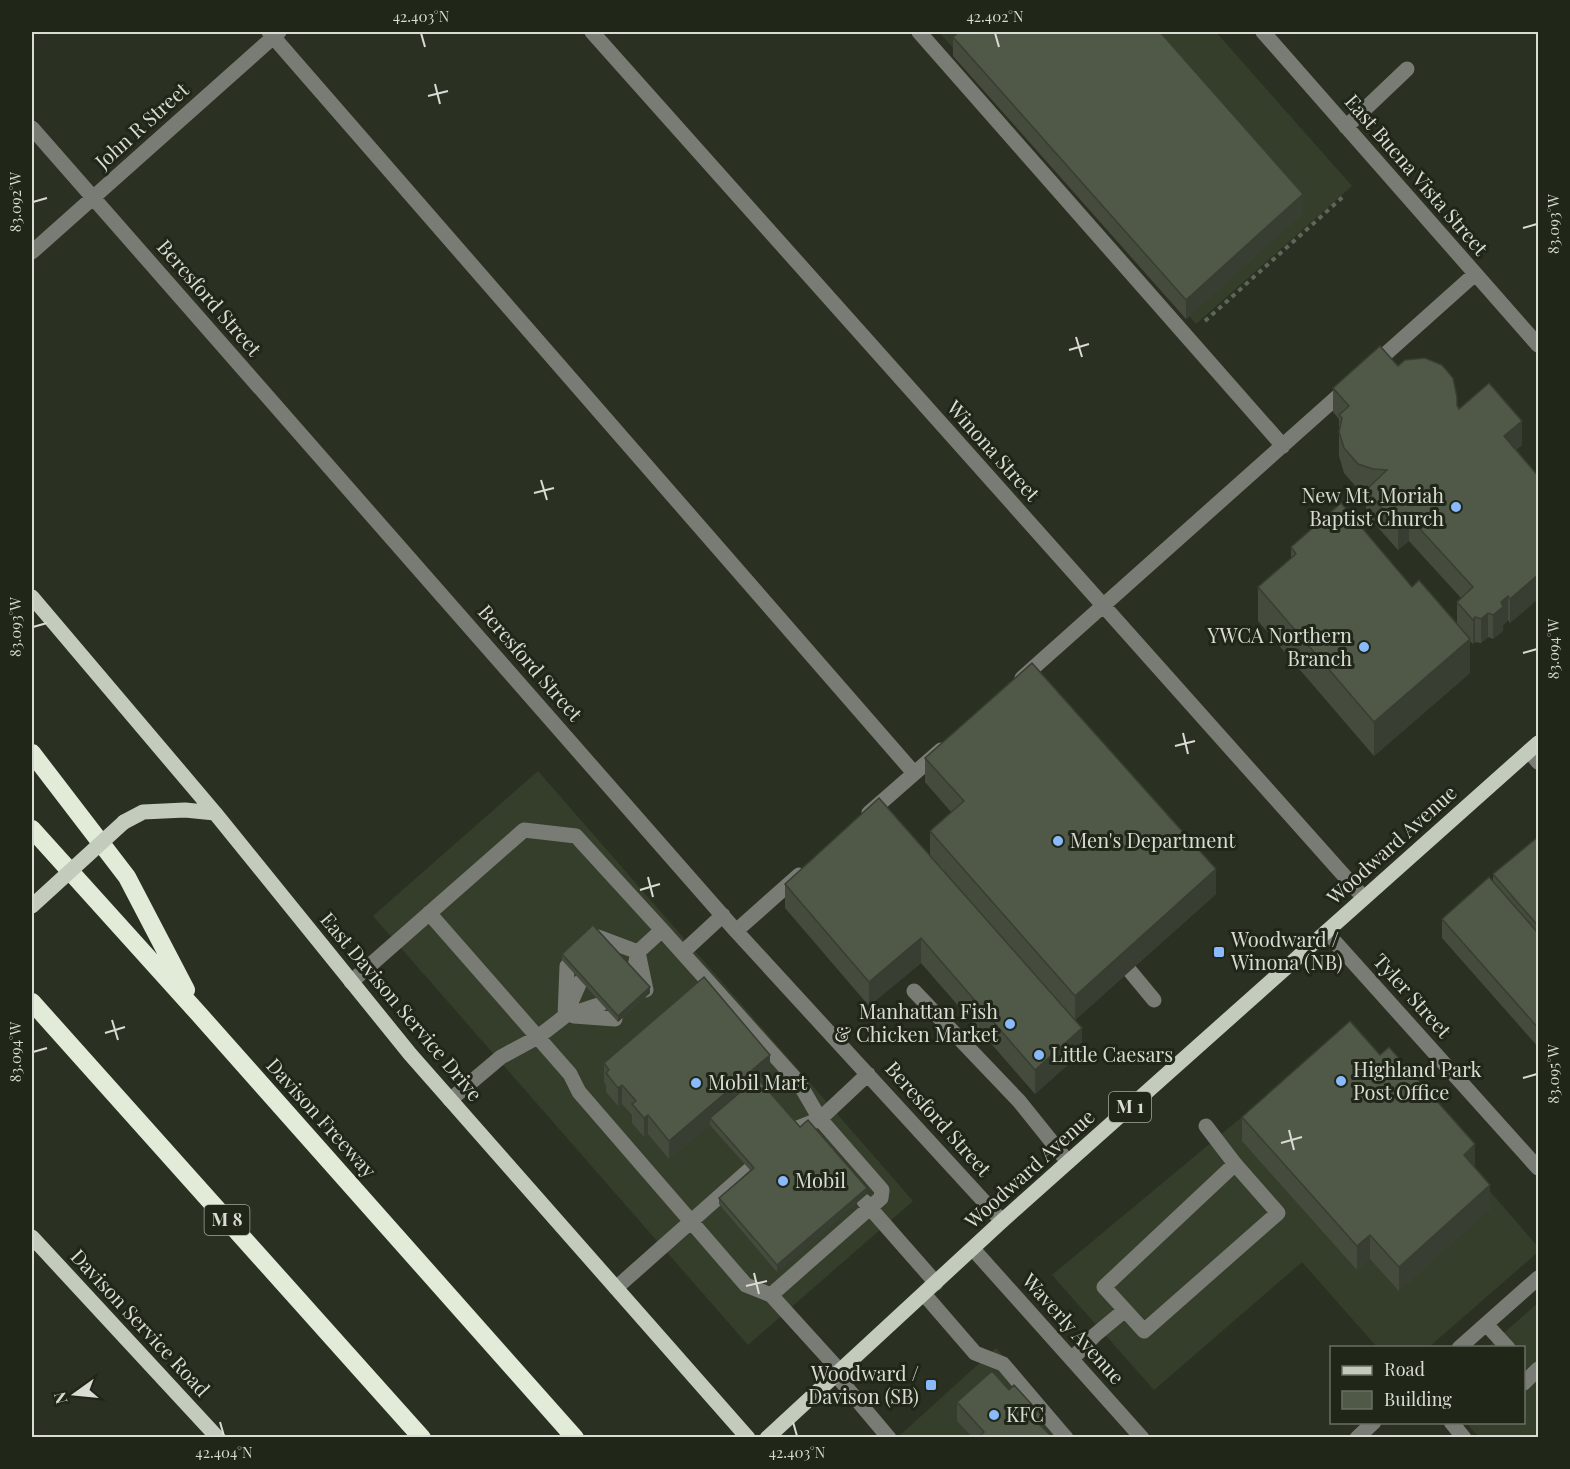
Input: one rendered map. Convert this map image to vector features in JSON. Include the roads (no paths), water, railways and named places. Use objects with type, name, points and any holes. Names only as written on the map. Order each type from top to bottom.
[{"type":"highway","points":[[32,753],[127,877],[198,1013]]},
{"type":"highway","name":"Davison Freeway","points":[[32,829],[575,1437]]},
{"type":"highway","name":"M 8","points":[[32,1002],[422,1437]]},
{"type":"highway","points":[[32,1016],[76,1052]]},
{"type":"main road","name":"East Davison Service Drive","points":[[32,597],[215,813],[410,1054],[748,1437]]},
{"type":"main road","name":"Woodward Avenue","points":[[767,1437],[1068,1162],[1364,898],[1535,752]]},
{"type":"main road","points":[[32,906],[124,822],[143,812],[164,810],[215,813]]},
{"type":"main road","name":"Davison Service Road","points":[[32,1236],[218,1437]]},
{"type":"street","name":"Winona Street","points":[[592,32],[1364,898]]},
{"type":"street","points":[[918,32],[1283,446]]},
{"type":"street","name":"East Buena Vista Street","points":[[1263,32],[1539,345]]},
{"type":"street","points":[[274,33],[914,773]]},
{"type":"street","name":"John R Street","points":[[32,252],[274,33]]},
{"type":"street","points":[[1346,127],[1407,69]]},
{"type":"street","name":"Beresford Street","points":[[32,128],[736,931],[1002,1221]]},
{"type":"street","points":[[1009,690],[1475,274]]},
{"type":"street","points":[[861,820],[948,743]]},
{"type":"street","points":[[351,982],[524,830],[576,836],[799,1083],[820,1119],[882,1190],[881,1198],[866,1203],[809,1253],[789,1271],[771,1295]]},
{"type":"street","points":[[736,931],[807,868]]},
{"type":"street","points":[[429,913],[570,1074],[579,1092],[746,1285],[771,1295],[889,1437]]},
{"type":"street","points":[[683,952],[723,915]]},
{"type":"street","points":[[633,976],[638,952],[662,930]]},
{"type":"street","name":"Tyler Street","points":[[1326,932],[1539,1168]]},
{"type":"street","points":[[598,937],[638,952]]},
{"type":"street","points":[[611,952],[638,952]]},
{"type":"street","points":[[638,952],[646,990]]},
{"type":"street","points":[[565,1016],[567,966]]},
{"type":"street","points":[[1130,971],[1154,1000]]},
{"type":"street","points":[[565,1016],[580,982]]},
{"type":"street","points":[[914,991],[1018,1101],[1068,1162]]},
{"type":"street","points":[[450,1100],[501,1057],[538,1037],[565,1016],[601,1004]]},
{"type":"street","points":[[565,1016],[615,1019]]},
{"type":"street","points":[[799,1129],[820,1119],[868,1074]]},
{"type":"street","points":[[1206,1126],[1235,1164],[1278,1213],[1144,1330],[1104,1287],[1235,1164]]},
{"type":"street","points":[[616,1288],[690,1221],[746,1176]]},
{"type":"street","points":[[866,1203],[930,1288],[975,1353],[1003,1364],[1066,1437]]},
{"type":"street","name":"Waverly Avenue","points":[[973,1249],[1142,1437]]},
{"type":"street","points":[[1460,1346],[1539,1278]]},
{"type":"street","points":[[1072,1359],[1095,1335],[1125,1310]]},
{"type":"street","points":[[1486,1324],[1507,1346]]},
{"type":"street","points":[[1357,1437],[1372,1424]]},
{"type":"street","points":[[1452,1424],[1464,1437]]},
{"type":"place","name":"New Mt. Moriah Baptist Church","points":[[1456,507]]},
{"type":"place","name":"YWCA Northern Branch","points":[[1364,647]]},
{"type":"place","name":"Men's Department","points":[[1058,841]]},
{"type":"place","name":"Woodward / Winona (NB)","points":[[1219,952]]},
{"type":"place","name":"Manhattan Fish & Chicken Market","points":[[1010,1024]]},
{"type":"place","name":"Little Caesars","points":[[1039,1055]]},
{"type":"place","name":"Highland Park Post Office","points":[[1341,1081]]},
{"type":"place","name":"Mobil Mart","points":[[696,1083]]},
{"type":"place","name":"Mobil","points":[[783,1181]]},
{"type":"place","name":"Woodward / Davison (SB)","points":[[931,1385]]},
{"type":"place","name":"KFC","points":[[994,1415]]}]
